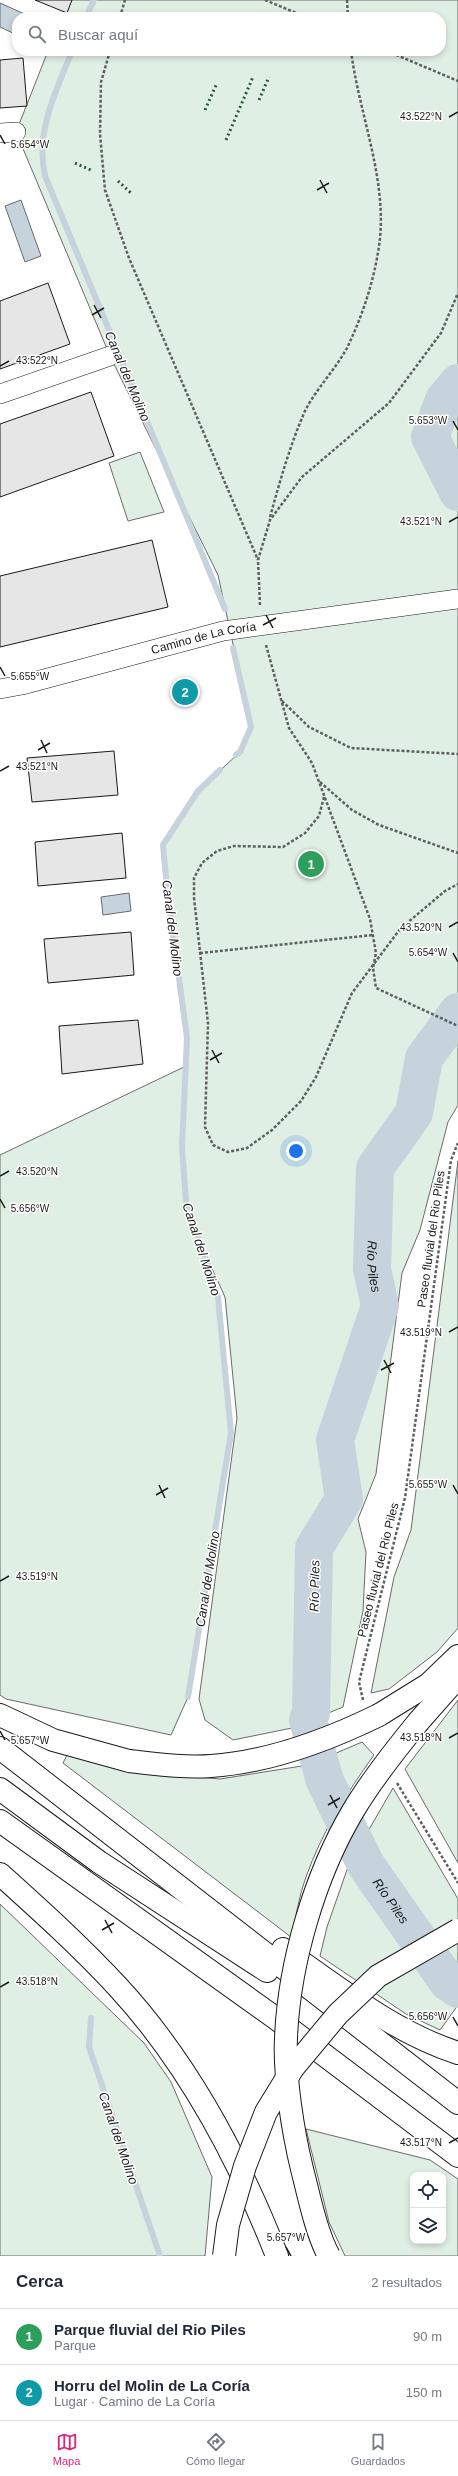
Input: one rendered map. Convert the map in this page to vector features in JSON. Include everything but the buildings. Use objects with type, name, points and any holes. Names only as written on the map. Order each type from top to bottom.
[{"type":"highway","points":[[0,1715],[53,1740],[129,1761],[211,1766],[244,1762],[307,1747],[371,1710],[429,1684],[458,1656]]},
{"type":"highway","points":[[328,2256],[307,2188],[291,2107],[286,2038],[294,1964],[318,1884],[353,1811],[389,1757],[458,1677]]},
{"type":"highway","points":[[0,1748],[458,2103]]},
{"type":"highway","points":[[0,1789],[99,1862],[398,2056]]},
{"type":"highway","points":[[0,1821],[274,2017],[458,2156]]},
{"type":"highway","points":[[125,1844],[392,2023],[437,2046],[458,2052]]},
{"type":"highway","points":[[99,1862],[274,2017]]},
{"type":"highway","points":[[0,1874],[50,1919],[118,1987],[169,2050],[215,2122],[254,2196],[277,2256]]},
{"type":"highway","points":[[224,2256],[228,2226],[245,2166],[266,2112],[293,2068],[338,2014],[378,1976],[458,1930]]},
{"type":"street","points":[[0,394],[110,356]]},
{"type":"street","name":"Camino de La Coría","points":[[0,689],[22,685],[223,631],[458,599]]},
{"type":"path","points":[[121,12],[125,0]]},
{"type":"path","points":[[265,0],[294,12]]},
{"type":"path","points":[[347,0],[348,12]]},
{"type":"path","points":[[109,56],[101,82],[100,134],[105,190],[128,258],[258,560]]},
{"type":"path","points":[[270,520],[284,465],[306,410],[346,348],[369,292],[380,239],[381,192],[356,88],[352,56]]},
{"type":"path","points":[[399,56],[458,81]]},
{"type":"path","points":[[282,701],[310,727],[351,748],[458,754]]},
{"type":"path","points":[[318,781],[352,810],[379,825],[458,853]]},
{"type":"path","points":[[324,797],[319,816],[305,833],[283,847],[234,846],[217,851],[202,863],[194,878],[194,898],[208,1023],[205,1127],[213,1145],[228,1152],[247,1148],[272,1130],[301,1101],[316,1076],[352,993],[400,929],[445,891],[458,884]]},
{"type":"path","points":[[200,953],[373,935]]},
{"type":"path","points":[[391,997],[458,1026]]},
{"type":"path","name":"Paseo fluvial del Rio Piles","points":[[371,1710],[359,1682],[405,1498],[451,1160],[458,1143]]},
{"type":"path","points":[[396,1780],[458,1883]]},
{"type":"green space","points":[[68,0],[458,0],[458,1105],[448,1122],[420,1230],[402,1273],[376,1474],[358,1519],[366,1552],[363,1611],[343,1707],[292,1728],[233,1740],[205,1720],[199,1699],[237,1418],[225,1297],[198,1238],[218,1297],[231,1433],[188,1697],[171,1735],[6,1699],[0,1695],[0,1155],[186,1066],[187,1038],[167,889],[163,845],[198,791],[240,752],[251,727],[218,575],[110,356],[16,132],[46,56],[446,56],[446,12],[63,12]]},
{"type":"green space","points":[[140,452],[164,512],[128,521],[109,463]]},
{"type":"green space","points":[[458,1161],[458,1628],[437,1652],[389,1689],[371,1693],[394,1577],[411,1530]]},
{"type":"green space","points":[[458,1700],[458,1863],[405,1769]]},
{"type":"green space","points":[[362,1742],[374,1755],[344,1799],[319,1844],[299,1899],[291,1937],[63,1763],[67,1755],[126,1771],[220,1779],[308,1765]]},
{"type":"green space","points":[[393,1788],[458,1899],[458,2005],[440,2030],[406,2014],[320,1956],[327,1927],[349,1864]]},
{"type":"green space","points":[[0,1904],[144,2043],[171,2082],[212,2177],[205,2256],[0,2256]]},
{"type":"green space","points":[[306,2129],[430,2160],[458,2179],[458,2256],[345,2256],[329,2222]]},
{"type":"shaded area","points":[[0,3],[20,12],[12,12],[12,33],[0,27]]},
{"type":"shaded area","points":[[21,200],[41,256],[25,262],[5,206]]},
{"type":"shaded area","points":[[129,893],[131,911],[103,915],[101,897]]},
{"type":"waterway","name":"Canal del Molino","points":[[88,12],[94,0]]},
{"type":"waterway","name":"Canal del Molino","points":[[70,56],[54,97],[45,128],[43,144],[45,176],[225,609]]},
{"type":"waterway","points":[[458,383],[444,400],[430,437],[458,492]]},
{"type":"waterway","name":"Canal del Molino","points":[[233,648],[251,727],[240,752],[236,755]]},
{"type":"waterway","name":"Canal del Molino","points":[[188,1697],[231,1433],[218,1297],[186,1201],[182,1147],[187,1038],[167,889],[163,845],[198,791],[220,770]]},
{"type":"waterway","name":"Río Piles","points":[[458,1012],[424,1058],[414,1113],[375,1168],[372,1269],[380,1306],[335,1440],[344,1499],[314,1548],[311,1713],[308,1720],[325,1781],[366,1865],[448,1982],[458,1989]]},
{"type":"waterway","name":"Canal del Molino","points":[[91,2018],[89,2047],[160,2256]]},
{"type":"hedge","points":[[226,140],[253,77]]},
{"type":"hedge","points":[[259,100],[269,77]]},
{"type":"hedge","points":[[205,110],[217,83]]},
{"type":"hedge","points":[[75,163],[91,170]]},
{"type":"hedge","points":[[118,181],[131,193]]},
{"type":"place","name":"Horru del Molin de La Coría","points":[[185,692]]},
{"type":"place","name":"Parque fluvial del Rio Piles","points":[[311,864]]}]
